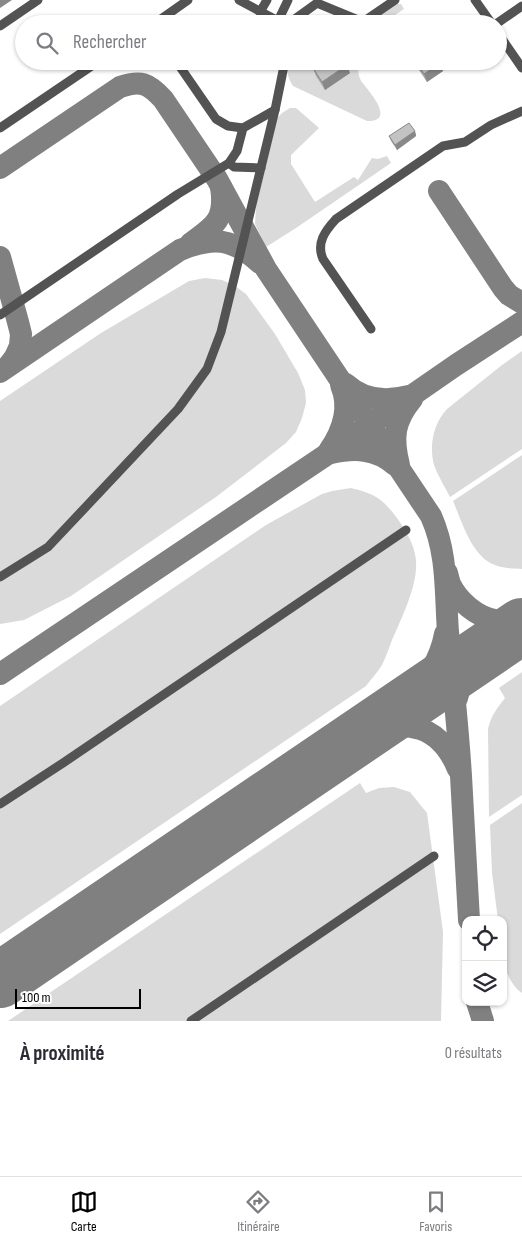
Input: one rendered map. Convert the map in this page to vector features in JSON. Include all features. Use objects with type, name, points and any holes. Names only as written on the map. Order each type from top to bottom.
[{"type":"lane","points":[[16,15],[38,0]]},
{"type":"lane","points":[[167,15],[188,0]]},
{"type":"lane","points":[[239,0],[266,15]]},
{"type":"lane","points":[[260,12],[267,0]]},
{"type":"lane","points":[[282,15],[288,0]]},
{"type":"lane","points":[[373,15],[395,0]]},
{"type":"lane","points":[[475,0],[486,15]]},
{"type":"lane","points":[[300,15],[317,2],[345,15]]},
{"type":"lane","points":[[507,16],[522,6]]},
{"type":"lane","points":[[0,26],[15,16]]},
{"type":"lane","points":[[507,46],[522,68]]},
{"type":"lane","points":[[0,128],[86,70]]},
{"type":"lane","points":[[182,70],[216,119],[228,126],[243,128],[276,110]]},
{"type":"lane","points":[[0,577],[48,547],[178,408],[207,369],[221,332],[260,168],[276,110],[283,70]]},
{"type":"lane","points":[[371,330],[323,260],[320,252],[327,229],[336,219],[443,146],[465,142],[491,125],[522,111]]},
{"type":"lane","points":[[0,315],[178,194],[229,163],[237,151],[243,128]]},
{"type":"lane","points":[[229,163],[234,168],[260,168]]},
{"type":"lane","points":[[0,804],[406,530]]},
{"type":"lane","points":[[191,1021],[434,856]]},
{"type":"shaded area","points":[[396,4],[401,4],[404,9],[395,15],[381,15]]},
{"type":"shaded area","points":[[288,70],[358,70],[361,81],[378,105],[380,117],[376,120],[367,121],[293,86]]},
{"type":"shaded area","points":[[290,108],[296,108],[319,128],[291,155],[291,164],[315,202],[354,177],[358,180],[372,158],[378,159],[387,156],[391,163],[266,247],[255,224],[256,207],[277,118]]},
{"type":"shaded area","points":[[205,278],[222,280],[246,294],[275,334],[298,373],[305,390],[306,403],[296,432],[286,443],[216,497],[71,596],[24,620],[0,624],[0,401],[101,333],[189,281]]},
{"type":"shaded area","points":[[522,351],[522,449],[450,497],[434,465],[432,443],[438,421],[447,409]]},
{"type":"shaded area","points":[[522,455],[522,569],[498,566],[480,555],[464,528],[453,501]]},
{"type":"shaded area","points":[[351,488],[372,495],[387,506],[409,538],[416,560],[416,570],[408,601],[383,662],[366,686],[0,934],[0,706],[266,525],[322,494]]},
{"type":"shaded area","points":[[522,672],[522,795],[489,817],[488,729],[495,712],[505,698],[499,688]]},
{"type":"shaded area","points":[[360,783],[366,793],[379,788],[394,787],[410,792],[427,813],[443,932],[441,1021],[8,1021]]},
{"type":"shaded area","points":[[522,803],[522,993],[516,988],[507,973],[507,916],[497,916],[492,873],[490,825]]},
{"type":"building","points":[[314,70],[340,70],[322,82]]},
{"type":"building","points":[[421,70],[430,70],[424,74]]},
{"type":"building","points":[[409,123],[415,131],[395,145],[389,136]]},
{"type":"taxiway","points":[[0,168],[120,87],[144,84],[153,89],[163,99],[217,179],[266,269],[431,516],[440,545],[445,573],[448,632],[460,758],[469,916]]},
{"type":"taxiway","points":[[191,243],[207,232],[217,221],[222,207],[221,187]]},
{"type":"taxiway","points":[[439,191],[503,288],[509,295],[522,303]]},
{"type":"taxiway","points":[[0,372],[180,250],[213,241],[222,242],[240,248],[260,263]]},
{"type":"taxiway","points":[[0,257],[21,334],[20,346],[9,365]]},
{"type":"taxiway","points":[[0,674],[522,322]]},
{"type":"taxiway","points":[[346,384],[360,393],[375,398],[392,399],[409,396]]},
{"type":"taxiway","points":[[329,451],[338,436],[344,420],[345,402],[341,385]]},
{"type":"taxiway","points":[[399,465],[395,438],[396,430],[401,415],[412,399]]},
{"type":"taxiway","points":[[331,453],[348,450],[372,452],[388,459],[395,465]]},
{"type":"taxiway","points":[[447,573],[453,590],[475,612],[498,621],[522,620]]},
{"type":"taxiway","points":[[404,706],[430,673],[443,644],[445,634]]},
{"type":"taxiway","points":[[457,698],[462,682],[476,658]]},
{"type":"taxiway","points":[[366,732],[395,726],[421,729],[442,743],[451,754],[458,769]]},
{"type":"taxiway","points":[[478,1006],[483,1021]]},
{"type":"runway","points":[[0,980],[522,626]]}]
